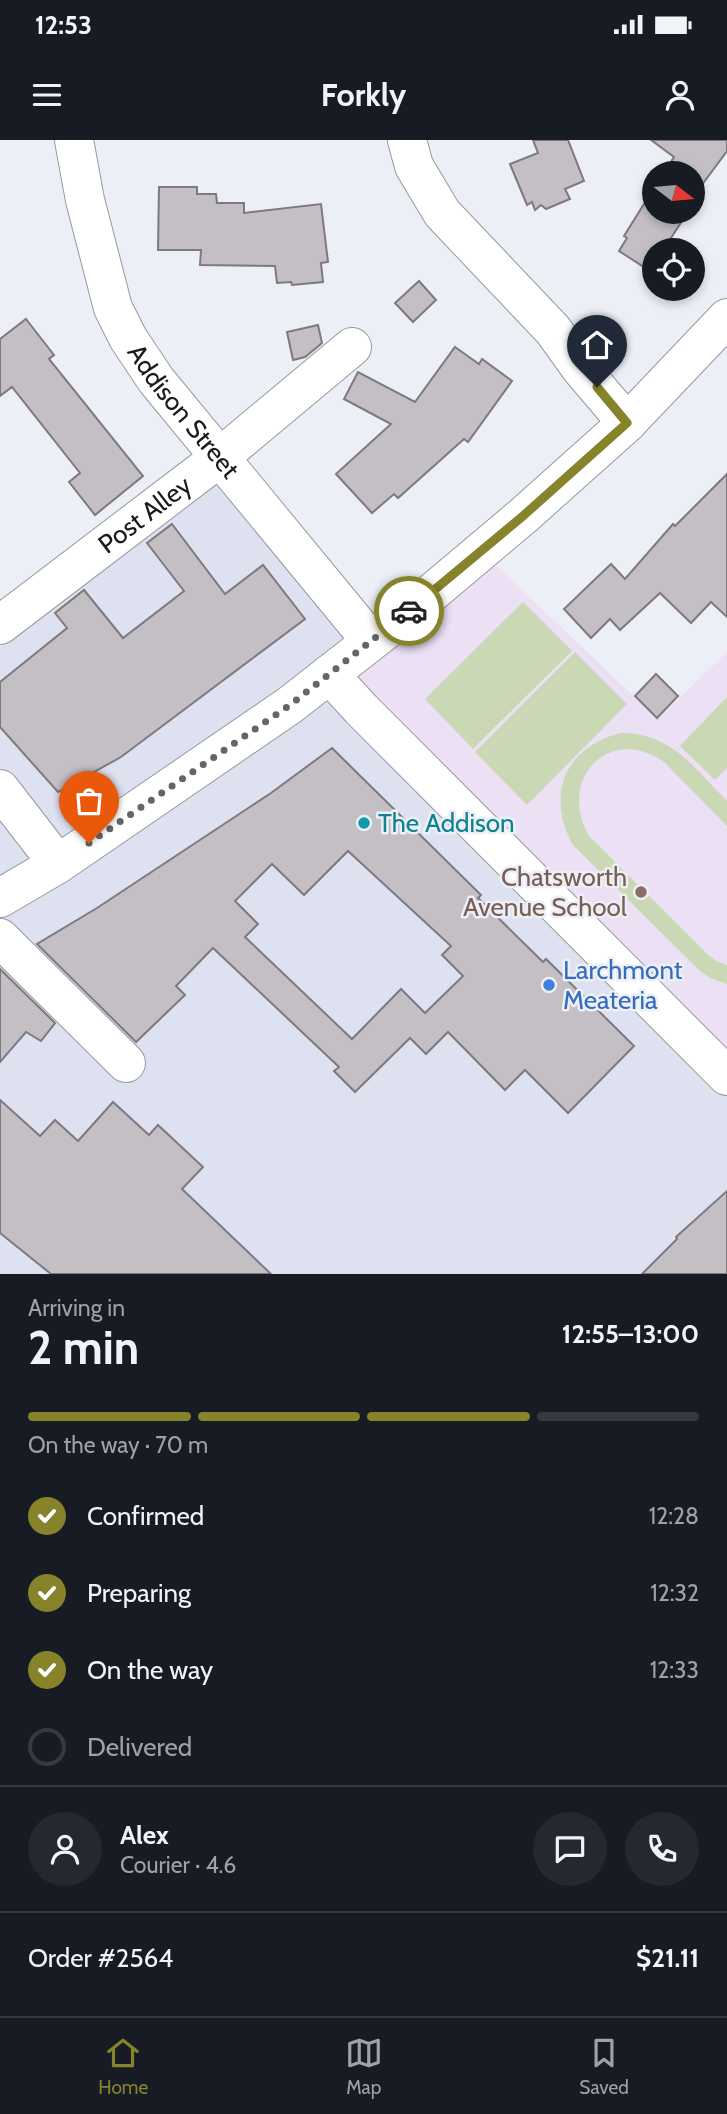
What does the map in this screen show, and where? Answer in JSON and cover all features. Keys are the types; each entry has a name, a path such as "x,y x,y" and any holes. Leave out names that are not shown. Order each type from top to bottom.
{"street":[{"name":"Addison Street","path":"74,140 85,200 113,308 128,338 156,380 371,642"},
{"path":"380,140 411,153 442,213 553,330 581,369 627,423"},
{"path":"0,898 58,864 290,705 371,642 523,516 627,423 727,318"},
{"name":"Post Alley","path":"0,625 219,458 352,347"},
{"path":"329,674 360,709 727,1076"},
{"path":"0,789 58,864"},
{"path":"0,937 126,1063"}],"shaded area":[{"path":"197,454 727,1065 727,1274 0,1274 0,607"},
{"name":"Chatsworth Avenue School","path":"488,558 658,719 727,652 727,1065 341,677"}],"green space":[{"path":"523,602 572,651 473,749 425,699"},
{"path":"575,652 627,704 527,805 475,752"},
{"path":"727,697 727,768 715,780 680,746"},
{"path":"620,733 654,739 668,746 692,765 727,801 727,826 665,763 645,752 626,749 609,753 594,763 584,777 579,794 581,815 589,836 706,953 727,965 727,984 710,978 699,970 573,845 561,808 561,791 565,776 586,750 601,740"}],"building":[{"path":"533,140 568,140 584,181 565,189 570,199 546,209 541,205 535,210 532,202 527,205 510,164 538,153"},
{"path":"651,140 727,140 727,151 705,181 705,161 672,161 674,157"},
{"path":"159,187 197,187 197,194 216,194 217,203 244,203 244,213 321,204 328,262 321,263 323,282 292,285 291,282 277,283 275,266 200,265 201,250 158,250"},
{"path":"642,207 642,224 680,224 671,238 642,238 642,266 619,251 627,238 624,236"},
{"path":"419,281 436,300 413,322 395,303"},
{"path":"26,319 54,355 49,359 143,476 95,515 69,482 80,473 12,387 0,396 0,339"},
{"path":"318,325 322,343 305,357 293,360 287,332"},
{"path":"455,347 479,364 482,359 512,381 468,442 464,439 398,498 394,494 372,513 336,474 391,424 344,399 358,372 415,402"},
{"path":"727,474 727,617 711,602 691,623 660,593 620,630 610,619 591,638 564,609 611,564 625,579 673,524 675,526"},
{"path":"172,524 225,594 263,565 305,619 121,757 58,792 0,727 0,682 67,628 55,613 84,590 123,638 184,591 147,543"},
{"path":"656,674 678,696 657,718 635,696"},
{"path":"332,748 481,895 478,898 543,962 546,959 634,1046 568,1113 525,1070 505,1090 448,1032 426,1054 410,1038 355,1092 334,1071 339,1067 213,948 176,986 185,995 136,1042 37,944 97,908 271,793","holes":["348,851 451,946 442,955 463,976 425,1013 401,989 352,1039 245,937 258,924 235,901 272,864 304,895"]},
{"path":"0,969 55,1023 41,1041 26,1032 0,1062"},
{"path":"0,1100 40,1136 55,1120 78,1141 113,1102 149,1135 158,1125 203,1167 182,1189 271,1274 51,1274 0,1233"},
{"path":"727,1191 727,1274 642,1274 676,1237"}],"way so far":[{"path":"89,843 290,705 409,611"}],"place":[{"name":"The Addison","path":"364,823"},
{"name":"Chatsworth Avenue School","path":"641,892"},
{"name":"Larchmont Meateria","path":"549,985"}],"route":[{"path":"409,611 523,516 627,423 597,387"}]}
